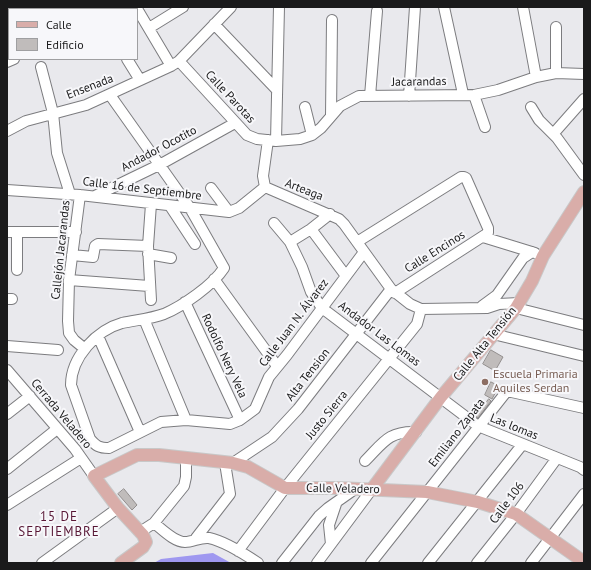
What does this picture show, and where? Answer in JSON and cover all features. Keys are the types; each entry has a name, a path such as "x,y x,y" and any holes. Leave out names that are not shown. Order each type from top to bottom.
{"main road":[{"name":"Calle Alta Tensión","path":"372,489 441,397 517,305 532,281 537,254 584,192"},
{"name":"Calle Veladero","path":"92,473 137,455 160,455 229,463 248,467 284,488 372,489 427,492 478,502 516,514 551,537 583,561"},
{"path":"92,473 118,508 143,537 143,546 121,563"}],"street":[{"path":"149,28 183,7"},
{"path":"175,64 231,7"},
{"path":"272,141 277,90 279,7"},
{"path":"409,96 415,7"},
{"path":"444,7 463,94"},
{"path":"523,7 536,77"},
{"name":"Calle Parotas","path":"138,10 175,64 235,123 248,135 256,139 272,141"},
{"path":"370,96 377,11"},
{"path":"331,116 332,20"},
{"path":"214,24 277,90"},
{"path":"556,27 556,73"},
{"path":"129,60 140,80"},
{"name":"Ensenada","path":"7,131 26,121 86,105 175,64"},
{"name":"Callejón Jacarandas","path":"41,66 53,114 57,153 70,194"},
{"name":"Jacarandas","path":"272,141 300,139 312,135 321,128 340,106 359,96 474,95 498,90 536,77 556,73 584,74"},
{"path":"7,505 79,456 90,439 71,385 71,378 76,364 85,349 98,336 108,329 122,323 164,314 185,302 214,279 224,268 224,265 190,208 161,164 110,95"},
{"path":"474,95 485,127"},
{"path":"554,133 584,99"},
{"path":"305,107 312,135"},
{"path":"531,107 539,120 554,133 584,174"},
{"name":"Andador Ocotito","path":"95,196 161,164 235,123"},
{"name":"Arteaga","path":"272,141 263,176 265,187 276,193 330,214 344,224 393,291 410,304 421,309"},
{"path":"356,242 464,176 488,228 486,235 537,254"},
{"path":"211,188 229,212 239,208 265,187"},
{"name":"Calle 16 de Septiembre","path":"7,190 80,194 151,204 229,212"},
{"name":"Callejón Jacarandas","path":"80,194 69,280 69,333 74,340 85,349"},
{"path":"151,204 148,250 151,300"},
{"path":"170,206 195,244"},
{"path":"290,242 311,230 330,214"},
{"name":"Andador Las Lomas","path":"274,223 290,242 302,267 311,292 322,308 356,335 441,397"},
{"path":"311,230 346,276"},
{"path":"18,270 12,232 76,232"},
{"name":"Calle Encinos","path":"393,291 486,235"},
{"path":"72,255 93,256 95,246 98,244 148,250 170,258"},
{"name":"Calle Juan N. Álvarez","path":"90,439 95,445 101,448 109,448 161,422 186,420 230,424 240,420 255,409 277,366 287,355 364,252"},
{"path":"480,308 497,295 523,258 537,254"},
{"path":"214,279 277,366"},
{"path":"69,280 149,286"},
{"name":"Alta Tension","path":"229,463 272,437 298,409 356,335 393,291"},
{"name":"Rodolfo Nery Vela","path":"185,302 240,420"},
{"path":"421,309 487,308 499,304 517,305 584,325"},
{"name":"Justo Sierra","path":"238,551 284,488 417,324 420,318 421,309"},
{"path":"144,319 186,420"},
{"path":"493,334 584,356"},
{"path":"98,336 140,432"},
{"path":"7,346 58,350"},
{"name":"Cerrada Veladero","path":"7,370 92,473"},
{"name":"Emiliano Zapata","path":"371,563 507,391 584,408"},
{"path":"7,414 30,396"},
{"name":"Las lomas","path":"441,397 478,426 522,445 580,467 584,470"},
{"path":"7,469 57,429"},
{"path":"365,461 391,436 401,432 416,432"},
{"path":"428,563 522,445"},
{"name":"Calle 106","path":"477,563 516,514 557,458"},
{"path":"143,537 184,486 186,477 186,459"},
{"path":"196,538 230,494 229,463"},
{"path":"282,563 319,516 355,489"},
{"path":"317,563 372,489"},
{"path":"531,563 584,494"},
{"path":"331,544 329,525 336,504"},
{"path":"42,563 118,508"},
{"path":"154,523 176,540 185,542 196,538 210,538 238,551 258,563"}],"shaded area":[{"path":"213,553 231,563 154,563 161,559"}],"building":[{"path":"491,350 503,357 495,371 483,364"},
{"path":"491,382 499,386 492,399 485,395"},
{"path":"489,399 491,401 478,418 471,413 475,408 479,411"},
{"path":"124,489 137,505 132,510 118,494"}],"place":[{"name":"Escuela Primaria Aquiles Serdan","path":"485,382"}],"district":[{"name":"15 DE SEPTIEMBRE","path":"59,524"}]}
